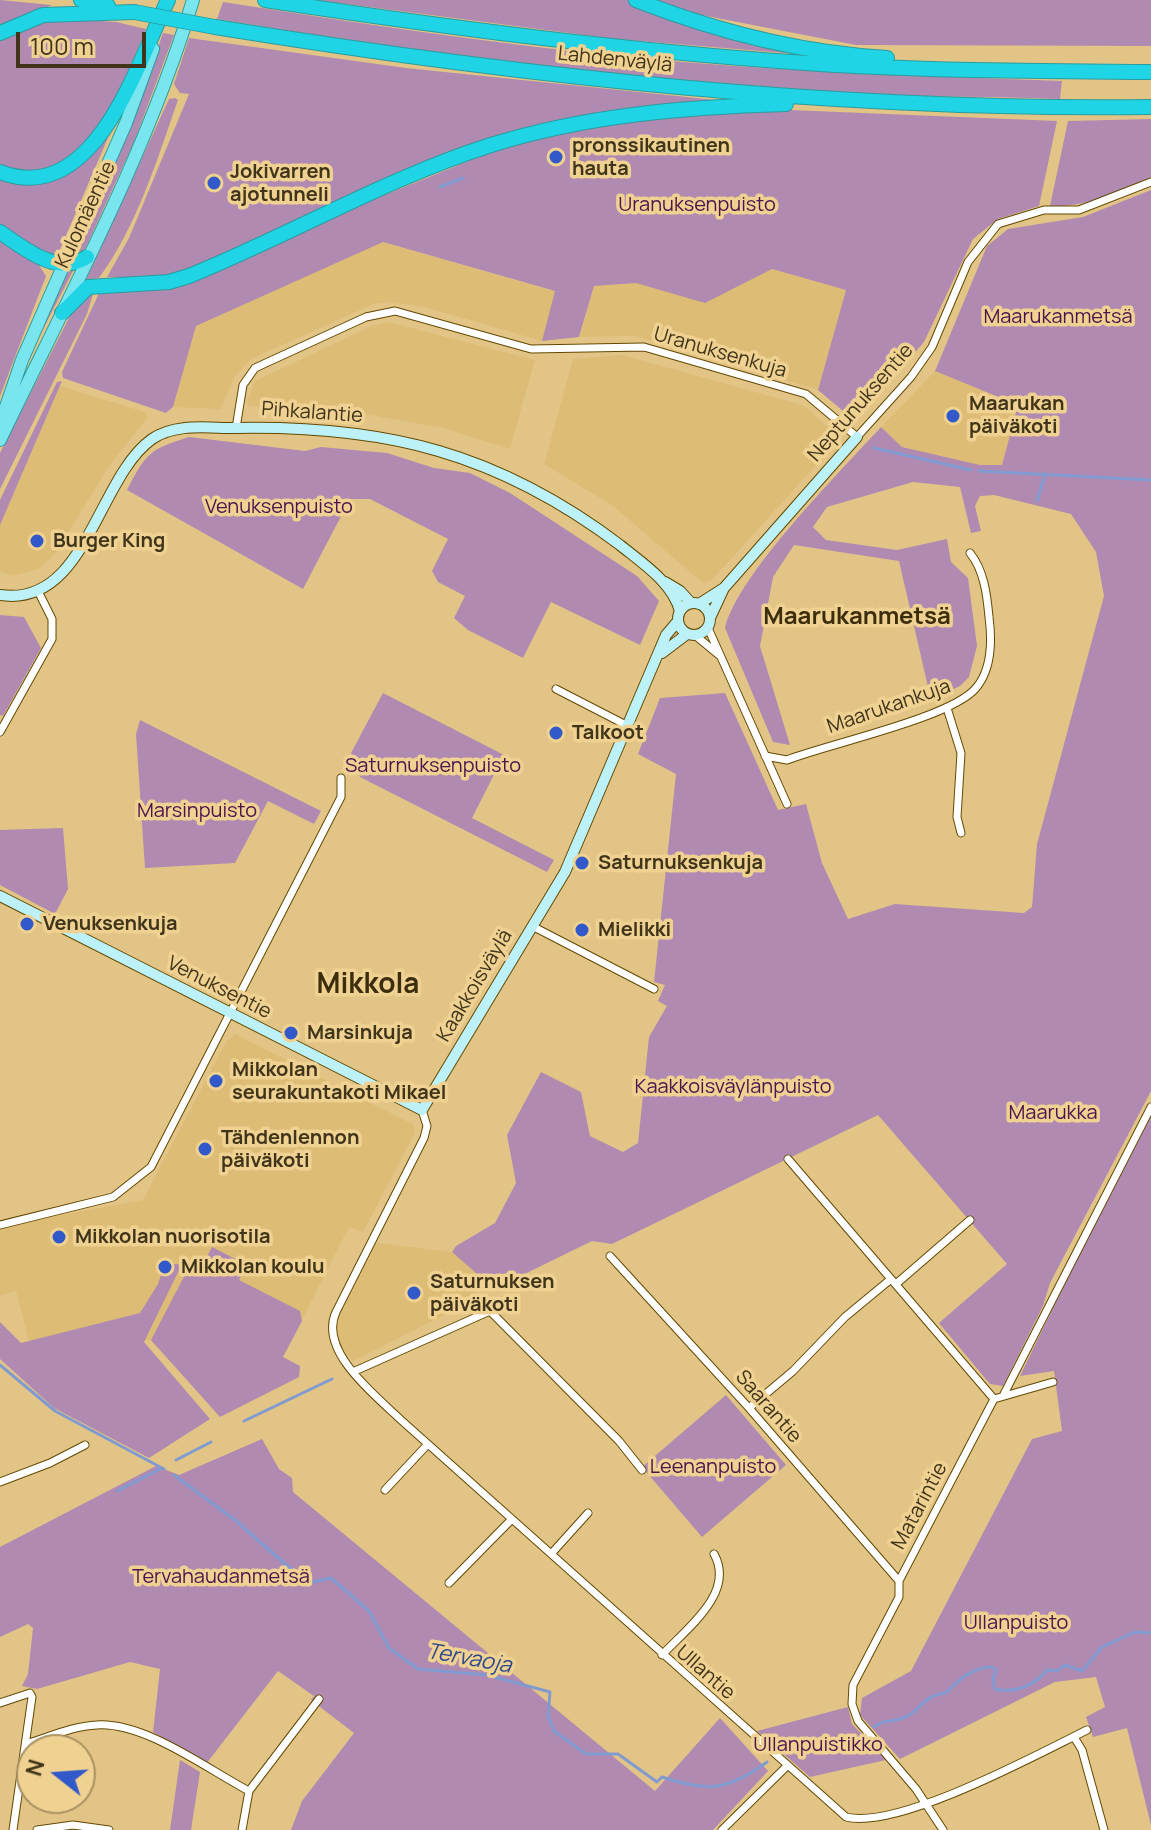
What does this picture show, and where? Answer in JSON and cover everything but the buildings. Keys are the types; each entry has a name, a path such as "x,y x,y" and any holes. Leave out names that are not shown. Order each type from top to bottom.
{"highway":[{"name":"Lahdenväylä","path":"81,0 215,27 376,53 583,78 858,100 1151,107"},
{"path":"0,172 23,178 54,175 88,150 113,115 168,0"},
{"name":"Lahdenväylä","path":"265,0 588,45 808,63 979,71 1151,72"},
{"path":"636,0 697,22 767,39 979,71"},
{"path":"0,33 43,15 134,12"},
{"path":"62,313 88,287 169,282 189,276 423,171 525,135 659,111 858,100"},
{"path":"0,232 61,266 76,264 87,257"}],"main road":[{"name":"Kulomäentie","path":"0,425 61,266 126,123 168,0"},
{"name":"Kulomäentie","path":"0,440 62,313 163,90 193,0"}],"street":[{"name":"Neptunuksentie","path":"709,623 724,588 911,377 932,347 968,262 998,224 1044,210 1079,210 1151,182"},
{"name":"Uranuksenkuja","path":"236,428 239,397 247,377 255,368 366,317 395,311 531,349 644,347 806,394 857,437"},
{"name":"Pihkalantie","path":"38,591 49,585 68,565 132,462 152,440 185,428 331,429 387,437 482,464 527,484 577,514 663,582 680,591 709,623"},
{"name":"Maarukankuja","path":"765,756 787,760 947,708 975,689 986,668 990,646 989,609 979,564 970,553"},
{"name":"Pihkalantie","path":"663,582 692,635"},
{"name":"Neptunuksentie","path":"679,616 724,588"},
{"path":"0,595 38,591 52,619 52,639 0,732"},
{"name":"Kaakkoisväylä","path":"355,1371 333,1344 332,1322 424,1138 427,1126 422,1110 565,872 666,635 679,616"},
{"path":"709,623 720,656 787,804"},
{"name":"Kaakkoisväylä","path":"658,657 674,641 692,635 709,623"},
{"path":"692,635 720,656"},
{"path":"556,689 628,726"},
{"path":"947,708 961,753 957,817 961,833"},
{"path":"0,1225 113,1197 154,1163 341,797 341,778"},
{"name":"Venuksentie","path":"0,896 422,1110"},
{"path":"532,926 654,989"},
{"path":"1004,1394 1151,1107"},
{"path":"788,1159 994,1399 1053,1382"},
{"path":"749,1408 793,1371 845,1317 970,1220"},
{"name":"Saarantie","path":"610,1256 749,1408 899,1581"},
{"path":"355,1371 490,1311 619,1441 642,1470"},
{"name":"Ullantie","path":"355,1371 511,1520 846,1817 859,1821 926,1806 1087,1730"},
{"name":"Matarintie","path":"926,1806 858,1721 852,1704 853,1685 899,1597 899,1581 994,1399"},
{"path":"385,1490 428,1444"},
{"path":"0,1482 50,1463 85,1445"},
{"path":"551,1554 588,1513"},
{"path":"449,1583 511,1520"},
{"path":"662,1655 714,1598 721,1576 714,1554"},
{"path":"0,1703 30,1693 27,1734"},
{"path":"242,1830 249,1791 319,1699"},
{"path":"60,1734 87,1726 119,1726 151,1738 249,1791"},
{"path":"1074,1737 1082,1750 1104,1830"},
{"path":"722,1830 787,1766"},
{"path":"926,1806 940,1826 930,1830"},
{"path":"13,1830 16,1810"},
{"path":"37,1830 73,1825 109,1830"}],"shaded area":[{"path":"382,242 556,292 542,341 424,307 388,302 374,304 251,359 235,376 220,409 173,407 196,326"},
{"path":"772,269 846,290 818,390 635,336 580,337 594,286 636,283 705,302"},
{"path":"389,322 535,360 510,449 443,428 371,415 249,406 247,401 255,381 374,325"},
{"path":"622,355 806,407 837,436 836,443 711,581 703,583 613,506 544,464 573,359"},
{"name":"Maarukan päiväkoti","path":"935,371 1018,405 1002,465 980,465 902,447 881,427"},
{"path":"60,386 145,412 148,417 112,462 54,555 39,569 12,576 0,571 0,525"},
{"name":"Mikkolan koulu","path":"235,1034 414,1125 415,1133 363,1232 349,1227 283,1357 300,1366 299,1377 221,1416 150,1340 120,1344 36,1369 16,1291 0,1295 0,1226 143,1200 226,1042"},
{"name":"Saturnuksen päiväkoti","path":"376,1243 452,1252 486,1282 466,1304 353,1361 336,1343 335,1325"}],"green space":[{"path":"0,0 52,5 0,28"},
{"path":"315,0 628,0 809,55 615,39"},
{"path":"648,0 1151,0 1151,46 856,45 696,14"},
{"path":"223,2 424,32 626,57 898,75 1062,81 1060,99 843,93 662,79 439,53 217,19"},
{"path":"54,18 116,22 146,29 111,107 95,132 76,153 54,167 29,171 0,164 0,39"},
{"path":"163,33 174,35 134,142 86,247 77,258 73,254 136,111"},
{"path":"189,38 406,68 716,100 616,110 555,122 167,279 107,277 129,238 189,94 180,93 174,84"},
{"path":"169,99 178,100 135,215 99,278 86,280"},
{"path":"123,103 58,254 47,254 0,227 0,178 22,184 41,183 58,177 88,153"},
{"name":"Uranuksenpuisto","path":"790,110 1057,121 1039,206 998,219 973,239 924,342 855,421 818,390 846,290 772,269 705,303 636,283 594,286 579,337 542,341 555,291 383,242 196,326 173,407 166,413 63,378 62,372 101,289 155,288 508,145 578,130 648,120"},
{"path":"1151,119 1151,177 1102,198 1050,206 1068,121"},
{"path":"1151,190 1151,1091 1050,1283 1043,1306 1003,1386 990,1384 939,1323 1007,1264 878,1115 612,1244 592,1241 498,1287 487,1279 485,1281 452,1252 456,1246 495,1223 516,1183 507,1135 541,1072 581,1092 590,1136 623,1152 638,1143 649,1037 667,1006 658,1001 665,985 654,982 676,774 638,754 660,698 725,693 778,810 806,804 822,863 848,919 895,904 1024,913 1032,907 1037,844 1104,596 1096,552 1071,514 994,495 980,496 975,506 981,531 971,533 960,487 913,482 827,507 813,527 826,540 897,550 947,539 951,562 968,578 977,646 969,677 960,686 931,700 899,561 794,545 773,577 760,646 790,745 773,742 725,628 749,580 769,553 881,427 902,447 980,465 1002,465 1018,405 935,371 987,246 1008,229 1083,217"},
{"path":"0,238 35,259 46,276 0,396"},
{"path":"73,271 28,358 64,273"},
{"path":"94,291 87,314 0,489 0,453 71,314 80,300"},
{"path":"62,381 0,525 0,500 57,382"},
{"name":"Venuksenpuisto","path":"189,437 305,451 321,447 387,453 434,468 470,473 510,493 637,576 659,601 640,645 551,602 523,658 468,630 454,618 465,596 438,582 432,571 448,539 370,499 350,499 303,589 127,490 150,454"},
{"path":"0,615 24,617 41,648 3,716 0,715"},
{"name":"Saturnuksenpuisto","path":"383,693 504,755 472,818 554,860 547,872 360,777 351,753"},
{"name":"Marsinpuisto","path":"140,720 321,811 314,824 268,801 235,863 145,868 136,734"},
{"path":"63,828 68,889 55,914 0,885 0,830"},
{"name":"Ullanpuisto","path":"1151,1115 1151,1825 1127,1728 1093,1737 1086,1717 1105,1707 1096,1677 1055,1682 900,1759 860,1715 862,1698 911,1671 1032,1439 1062,1431 1054,1371 1020,1376 1121,1168"},
{"path":"212,1247 247,1265 239,1280 300,1311 302,1321 283,1357 300,1366 299,1377 220,1417 151,1340 189,1267 199,1272"},
{"path":"164,1265 181,1266 144,1342 210,1419 149,1458 54,1408 0,1359 0,1322 21,1343 140,1313 158,1284"},
{"name":"Leenanpuisto","path":"726,1395 786,1465 702,1537 642,1467"},
{"name":"Tervahaudanmetsä","path":"262,1439 279,1469 292,1478 293,1492 655,1791 720,1718 768,1771 713,1830 291,1830 302,1801 354,1733 311,1700 314,1696 278,1671 206,1764 153,1732 160,1669 130,1662 37,1689 22,1686 28,1674 33,1628 28,1624 0,1637 0,1547 156,1466 179,1475"},
{"name":"Ullanpuistikko","path":"848,1707 852,1724 886,1760 810,1777 757,1731"},
{"path":"180,1760 200,1772 191,1830 170,1830"}],"waterway":[{"path":"440,187 463,178"},
{"path":"874,448 971,470"},
{"path":"979,471 1151,480"},
{"path":"1037,501 1045,474"},
{"name":"Tervaoja","path":"0,1365 55,1411 164,1469"},
{"path":"244,1421 332,1379"},
{"path":"176,1460 211,1442"},
{"path":"117,1491 160,1469"},
{"name":"Tervaoja","path":"174,1475 235,1520 300,1577 313,1582 331,1578 369,1611 389,1648 418,1669 487,1675 550,1692 548,1716 554,1731 586,1754 618,1754 657,1782 662,1777 705,1786 740,1779 767,1762"},
{"name":"Tervaoja","path":"874,1727 907,1717 925,1701 946,1693 973,1671 993,1667 996,1670 993,1680 995,1689 1017,1689 1031,1684 1047,1670 1057,1671 1065,1665 1082,1671 1102,1647 1135,1632 1151,1633"},
{"name":"Tervaoja","path":"785,1752 834,1745 860,1737"}],"place":[{"name":"pronssikautinen hauta","path":"556,157"},
{"name":"Jokivarren ajotunneli","path":"214,183"},
{"name":"Maarukan päiväkoti","path":"953,416"},
{"name":"Burger King","path":"37,541"},
{"name":"Talkoot","path":"556,733"},
{"name":"Saturnuksenkuja","path":"582,863"},
{"name":"Venuksenkuja","path":"27,924"},
{"name":"Mielikki","path":"582,930"},
{"name":"Marsinkuja","path":"291,1033"},
{"name":"Mikkolan seurakuntakoti Mikael","path":"216,1081"},
{"name":"Tähdenlennon päiväkoti","path":"205,1149"},
{"name":"Mikkolan nuorisotila","path":"59,1237"},
{"name":"Mikkolan koulu","path":"165,1267"},
{"name":"Saturnuksen päiväkoti","path":"414,1293"}],"district":[{"name":"Maarukanmetsä","path":"857,617"},
{"name":"Mikkola","path":"368,985"}],"park label":[{"name":"Kaakkoisväylänpuisto","path":"733,1087"},
{"name":"Maarukka","path":"1053,1113"}]}
